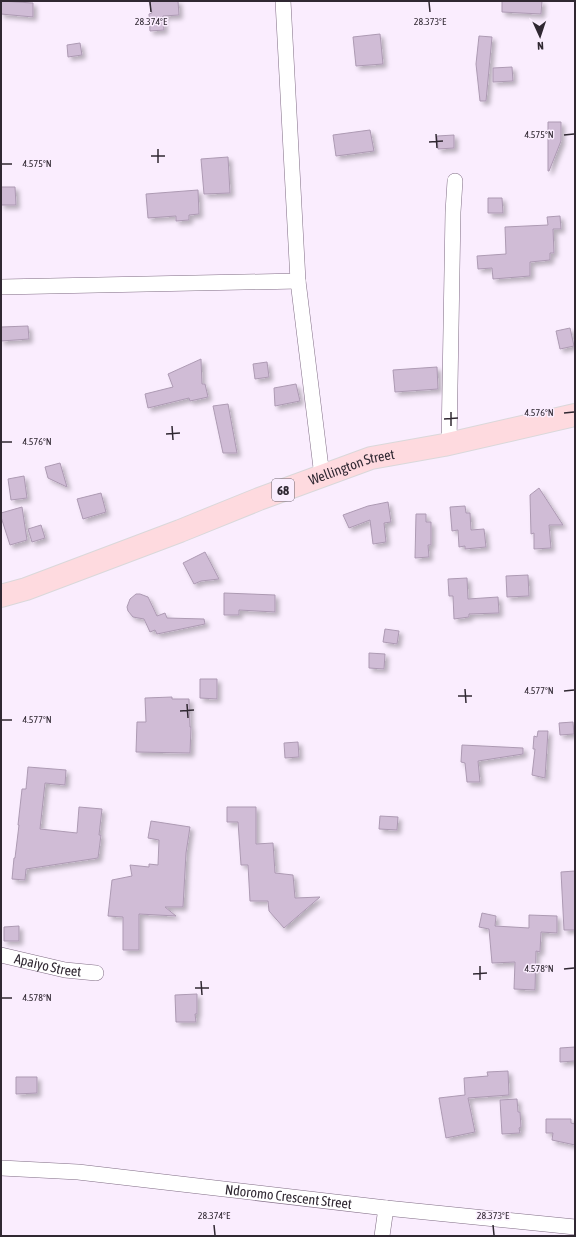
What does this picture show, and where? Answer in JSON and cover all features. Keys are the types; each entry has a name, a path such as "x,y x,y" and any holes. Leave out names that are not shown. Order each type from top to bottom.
{"main road":[{"name":"Wellington Street","path":"1,596 26,589 180,531 259,499 372,458 449,444 575,415"}],"street":[{"path":"283,1 298,281 322,476"},
{"path":"449,444 453,212 455,181"},
{"path":"1,287 298,281"},
{"name":"Apaiyo Street","path":"1,955 65,970 96,973"},
{"name":"Ndoromo Crescent Street","path":"1,1168 78,1172 386,1208 575,1227"},
{"path":"382,1236 386,1208"}],"building":[{"path":"1,1 33,3 33,17 1,14"},
{"path":"149,1 178,1 179,15 163,16 164,30 150,31 149,14 152,13"},
{"path":"502,1 542,1 541,14 502,12"},
{"path":"380,34 383,64 356,66 353,37"},
{"path":"479,36 492,37 486,101 480,101 476,64"},
{"path":"80,43 82,55 68,57 67,45"},
{"path":"512,67 513,81 493,82 493,68"},
{"path":"548,122 561,122 561,141 549,171 548,171"},
{"path":"370,130 374,151 336,156 333,135"},
{"path":"454,135 454,148 438,149 437,136"},
{"path":"228,157 230,193 204,194 201,159"},
{"path":"1,187 15,187 16,205 1,205"},
{"path":"198,190 199,214 189,215 189,220 176,221 176,216 148,218 146,194"},
{"path":"488,198 502,198 503,213 488,213"},
{"path":"560,216 561,229 553,229 554,253 550,253 550,260 530,262 530,276 493,279 492,268 478,269 477,256 506,254 505,227 548,225 547,217"},
{"path":"28,326 29,339 1,341 1,327"},
{"path":"570,328 574,346 560,349 556,331"},
{"path":"201,359 202,384 205,384 208,397 190,401 189,398 148,408 145,394 173,387 168,374"},
{"path":"267,362 269,377 255,379 253,364"},
{"path":"437,367 438,389 395,392 393,370"},
{"path":"296,384 300,401 275,406 274,388"},
{"path":"228,404 237,453 223,453 213,406"},
{"path":"60,463 67,487 48,478 45,467"},
{"path":"24,476 27,498 11,500 8,479"},
{"path":"539,488 563,525 549,525 551,548 534,549 534,533 531,534 530,495"},
{"path":"101,493 106,512 83,519 77,499"},
{"path":"388,502 391,522 384,523 386,542 373,544 370,520 349,528 343,515 368,506"},
{"path":"465,506 466,513 470,513 471,530 484,529 486,547 465,549 465,546 459,547 458,530 452,531 450,507"},
{"path":"22,507 27,540 10,545 1,513"},
{"path":"416,514 426,514 426,522 431,522 431,545 428,545 429,557 415,558"},
{"path":"41,525 45,538 32,542 28,529"},
{"path":"205,552 219,579 201,581 194,584 183,563"},
{"path":"528,575 529,596 507,597 506,576"},
{"path":"467,578 468,599 498,597 499,613 469,614 469,617 454,619 453,596 449,596 448,579"},
{"path":"224,593 275,595 275,612 239,610 239,615 224,615"},
{"path":"136,594 148,597 157,616 165,613 167,618 204,619 205,624 157,634 155,630 150,632 144,619 133,617 128,611 127,607 130,599"},
{"path":"385,629 399,631 397,644 383,642"},
{"path":"369,653 385,654 384,669 369,668"},
{"path":"200,679 217,679 217,699 200,698"},
{"path":"172,697 172,699 189,699 191,727 190,753 136,752 137,722 146,722 145,698"},
{"path":"573,722 574,734 560,735 559,723"},
{"path":"538,731 548,731 545,778 532,775 535,749 533,749 534,736 537,737"},
{"path":"298,742 299,757 285,758 284,743"},
{"path":"462,745 523,748 523,754 478,761 480,782 467,782 465,763 461,762"},
{"path":"28,767 66,770 65,785 45,783 40,829 77,833 79,807 102,809 98,858 26,869 25,880 12,879 22,789 26,789"},
{"path":"227,807 256,807 256,844 273,843 275,873 293,875 295,898 320,897 284,928 269,911 268,901 250,901 248,865 241,865 238,822 227,822"},
{"path":"380,816 398,817 397,830 379,829"},
{"path":"151,821 190,827 186,853 183,907 165,907 176,916 139,914 139,950 123,950 123,917 108,916 112,880 132,876 130,865 149,867 149,864 158,865 159,840 148,838"},
{"path":"575,871 575,930 564,930 561,872"},
{"path":"482,913 496,916 495,926 529,928 529,915 557,916 557,933 541,932 540,952 536,951 535,990 514,989 515,962 492,963 489,929 479,927"},
{"path":"19,926 19,941 4,941 4,927"},
{"path":"197,994 197,1014 195,1014 196,1022 176,1022 175,995"},
{"path":"575,1047 575,1061 560,1062 560,1048"},
{"path":"508,1071 509,1095 468,1098 475,1132 446,1138 439,1098 465,1095 464,1078 488,1076 487,1072"},
{"path":"16,1077 37,1077 37,1093 16,1094"},
{"path":"517,1099 518,1112 520,1112 520,1133 502,1134 500,1100"},
{"path":"546,1119 571,1119 571,1123 575,1124 575,1145 552,1140 553,1133 546,1133"}]}
